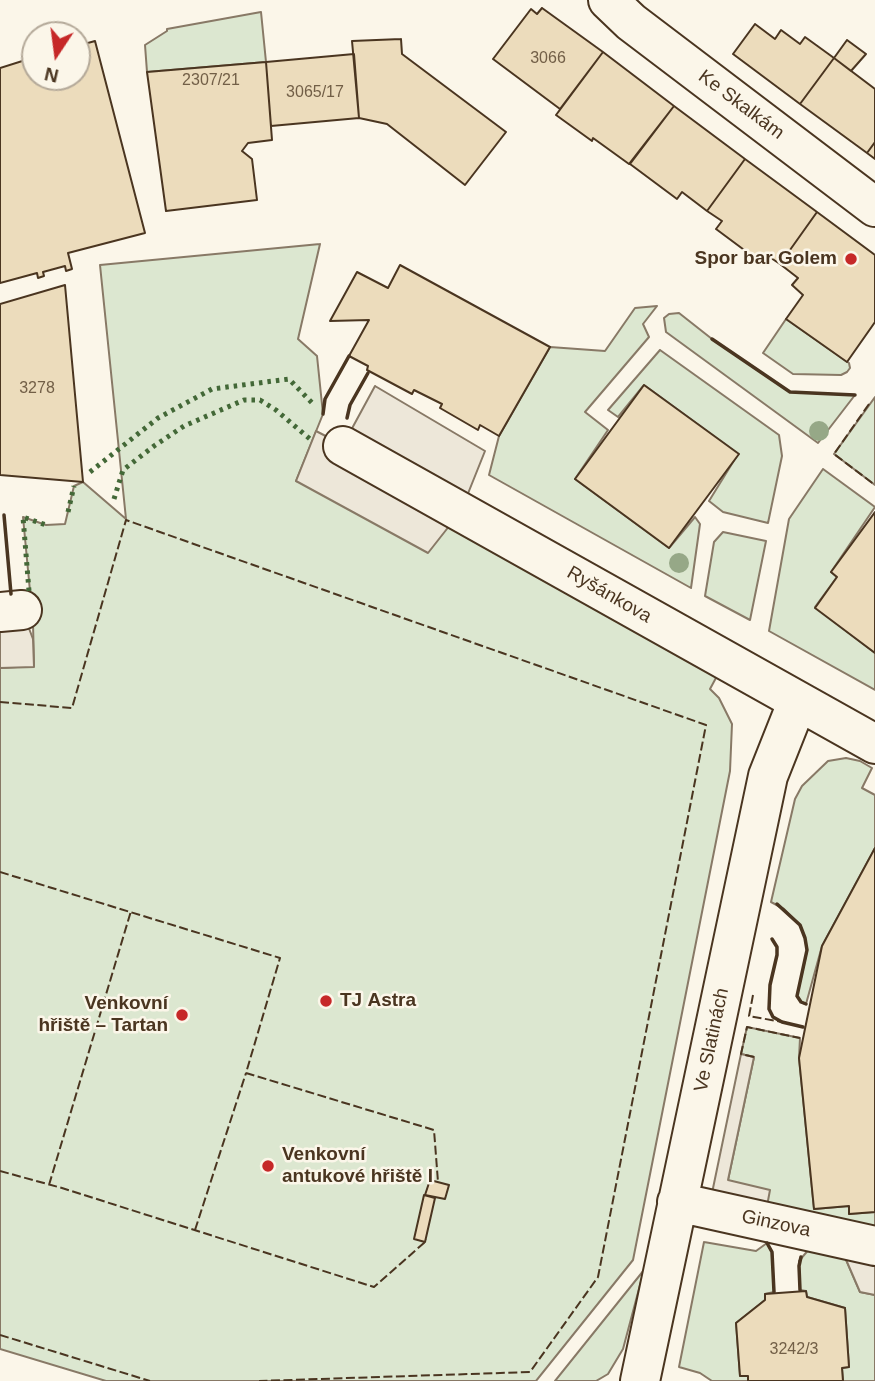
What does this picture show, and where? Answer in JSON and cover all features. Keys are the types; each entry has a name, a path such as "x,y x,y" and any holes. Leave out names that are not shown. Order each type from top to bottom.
{"street":[{"name":"Ke Skalkám","path":"608,0 631,22 875,206"},
{"name":"Ryšánkova","path":"343,446 875,744"},
{"name":"Ve Slatinách","path":"640,1381 768,776 797,702"},
{"name":"Ginzova","path":"677,1202 875,1246"}],"green space":[{"path":"261,12 266,62 147,72 145,45 167,29"},
{"name":"TJ Astra","path":"320,244 298,339 317,356 323,414 296,481 451,525 717,676 710,689 719,698 732,724 730,771 633,1260 536,1381 106,1381 0,1349 0,668 34,666 33,623 23,517 46,525 65,524 74,486 83,482 126,519 100,265"},
{"path":"657,306 643,324 649,337 585,412 608,430 575,479 669,548 695,517 700,524 691,588 489,475 499,436 550,347 605,351 635,308"},
{"path":"679,313 790,392 855,395 818,443 666,332 664,318 669,314"},
{"path":"786,319 849,363 847,372 841,375 793,374 763,353"},
{"path":"660,350 779,435 782,456 768,523 723,512 709,501 738,454 644,385 618,417 608,410"},
{"path":"875,397 875,485 834,454"},
{"path":"823,469 875,507 831,572 837,577 815,607 875,653 875,690 769,631 789,519"},
{"path":"723,532 766,541 750,620 705,596 714,542"},
{"path":"846,758 860,761 872,768 862,788 875,795 875,848 822,946 806,1004 797,996 807,951 805,938 800,925 784,909 771,902 795,799 802,786 828,761"},
{"path":"747,1027 800,1038 799,1058 814,1209 849,1206 849,1214 875,1212 875,1231 767,1206 728,1180 754,1057 741,1054"},
{"path":"704,1242 756,1251 767,1243 772,1252 774,1292 765,1294 765,1300 736,1323 740,1376 748,1376 748,1381 712,1381 700,1373 679,1367"},
{"path":"810,1248 844,1255 860,1292 875,1295 875,1381 843,1381 842,1368 849,1367 845,1308 807,1297 806,1291 800,1290 799,1261"},
{"path":"644,1270 623,1349 608,1374 596,1381 555,1381"}],"shaded area":[{"path":"375,386 485,451 461,511 428,553 296,481 316,431 343,445"},
{"path":"22,610 33,639 34,667 0,668 0,612"},
{"path":"741,1054 754,1057 728,1180 770,1190 767,1206 712,1193"},
{"path":"844,1255 875,1262 875,1295 860,1292"}],"building":[{"path":"542,8 603,52 560,109 493,59 531,9 537,14"},
{"path":"755,24 775,39 781,30 800,44 805,37 834,58 800,104 733,54"},
{"path":"401,39 402,54 506,132 465,185 387,124 359,118 352,41"},
{"path":"847,40 866,54 851,71 834,58"},
{"path":"95,41 145,233 68,253 72,269 66,271 65,266 43,272 44,276 38,278 37,273 0,283 0,68 21,61 21,91 91,91 91,42"},
{"path":"603,52 674,106 629,164 556,115"},
{"path":"354,54 359,118 271,126 266,62"},
{"path":"834,58 875,89 875,142 867,153 800,104"},
{"path":"266,62 272,140 248,143 242,151 252,159 257,200 166,211 147,72"},
{"path":"674,106 745,159 707,211 682,192 677,199 630,164"},
{"path":"875,142 875,159 867,153"},
{"path":"745,159 817,212 780,264 765,254 759,261 716,229 722,221 707,211"},
{"path":"817,212 875,255 875,322 847,362 786,319 803,295 792,285 798,278 780,264"},
{"path":"400,265 550,347 499,436 480,425 478,430 440,408 442,404 414,390 412,394 367,370 368,366 349,356 369,320 330,321 357,272 388,288"},
{"path":"65,285 83,482 0,475 0,304"},
{"path":"644,385 739,454 669,548 575,479"},
{"path":"875,512 875,653 815,608 837,577 831,572"},
{"path":"875,848 875,1212 849,1214 849,1206 814,1209 799,1058 822,946"},
{"path":"430,1180 449,1185 445,1199 425,1195"},
{"path":"424,1195 435,1198 425,1242 414,1239"},
{"path":"806,1291 807,1297 845,1308 849,1367 842,1368 843,1381 748,1381 748,1376 740,1376 736,1323 765,1300 765,1294"}],"hedge":[{"path":"90,472 158,418 212,389 289,379 314,405"},
{"path":"114,499 123,470 154,446 184,426 244,400 260,400 310,439"},
{"path":"68,512 74,486"},
{"path":"29,591 23,517 46,525"}],"fence":[{"path":"869,404 834,454 875,485"},
{"path":"0,702 72,708 126,520 706,725 598,1277 530,1372 259,1381"},
{"path":"0,872 280,958 246,1073 434,1130 438,1182"},
{"path":"49,1185 131,911"},
{"path":"753,995 749,1016 782,1022"},
{"path":"754,1057 741,1054 747,1027 800,1038"},
{"path":"195,1230 246,1073"},
{"path":"0,1171 62,1188 374,1287 426,1239"},
{"path":"0,1335 150,1381"}],"wall":[{"path":"712,339 790,392 855,395"},
{"path":"323,414 325,399 349,356"},
{"path":"347,418 350,405 368,373"},
{"path":"4,515 11,594"},
{"path":"777,904 800,925 805,938 807,950 797,996 806,1004"},
{"path":"772,939 777,947 777,955 770,985 769,1009 773,1017 782,1022 803,1027"},
{"path":"767,1243 772,1252 774,1292"},
{"path":"800,1290 801,1257"}],"place":[{"name":"Spor bar Golem","path":"851,259"},
{"name":"TJ Astra","path":"326,1001"},
{"name":"Venkovní hřiště – Tartan","path":"182,1015"},
{"name":"Venkovní antukové hřiště I","path":"268,1166"}]}
